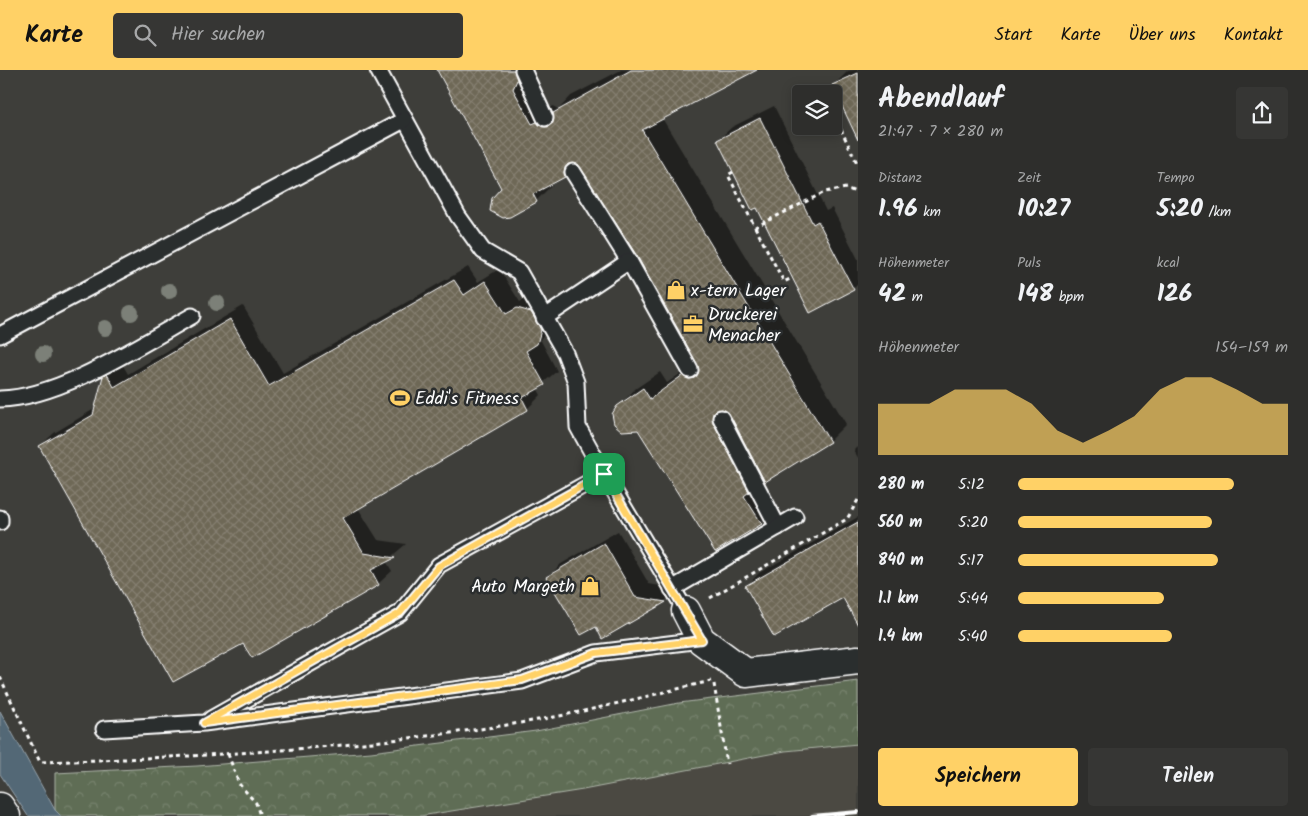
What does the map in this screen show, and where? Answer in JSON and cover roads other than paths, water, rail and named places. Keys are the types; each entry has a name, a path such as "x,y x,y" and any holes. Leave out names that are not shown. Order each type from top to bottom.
{"street":[{"path":"679,600 702,640 746,673 858,660"},
{"path":"0,807 6,816"}],"lane":[{"path":"378,70 458,216 483,251 519,272 565,353 576,382 578,427 679,600 778,527 795,517"},
{"path":"523,70 545,118"},
{"path":"0,335 404,120"},
{"path":"573,172 629,261 690,370"},
{"path":"544,318 629,261"},
{"path":"0,399 21,398 91,372 192,316"},
{"path":"721,418 778,527"},
{"path":"204,723 400,613 439,566 604,474"},
{"path":"104,729 204,723 522,680 596,653 702,640"}],"water":[{"path":"0,711 55,810 61,816 28,816 0,774"}],"railway":[{"path":"812,816 858,812"}],"place":[{"name":"x-tern Lager","path":"676,290"},
{"name":"Druckerei Menacher","path":"693,324"},
{"name":"Eddi's Fitness","path":"400,398"},
{"name":"Auto Margeth","path":"590,586"}]}
